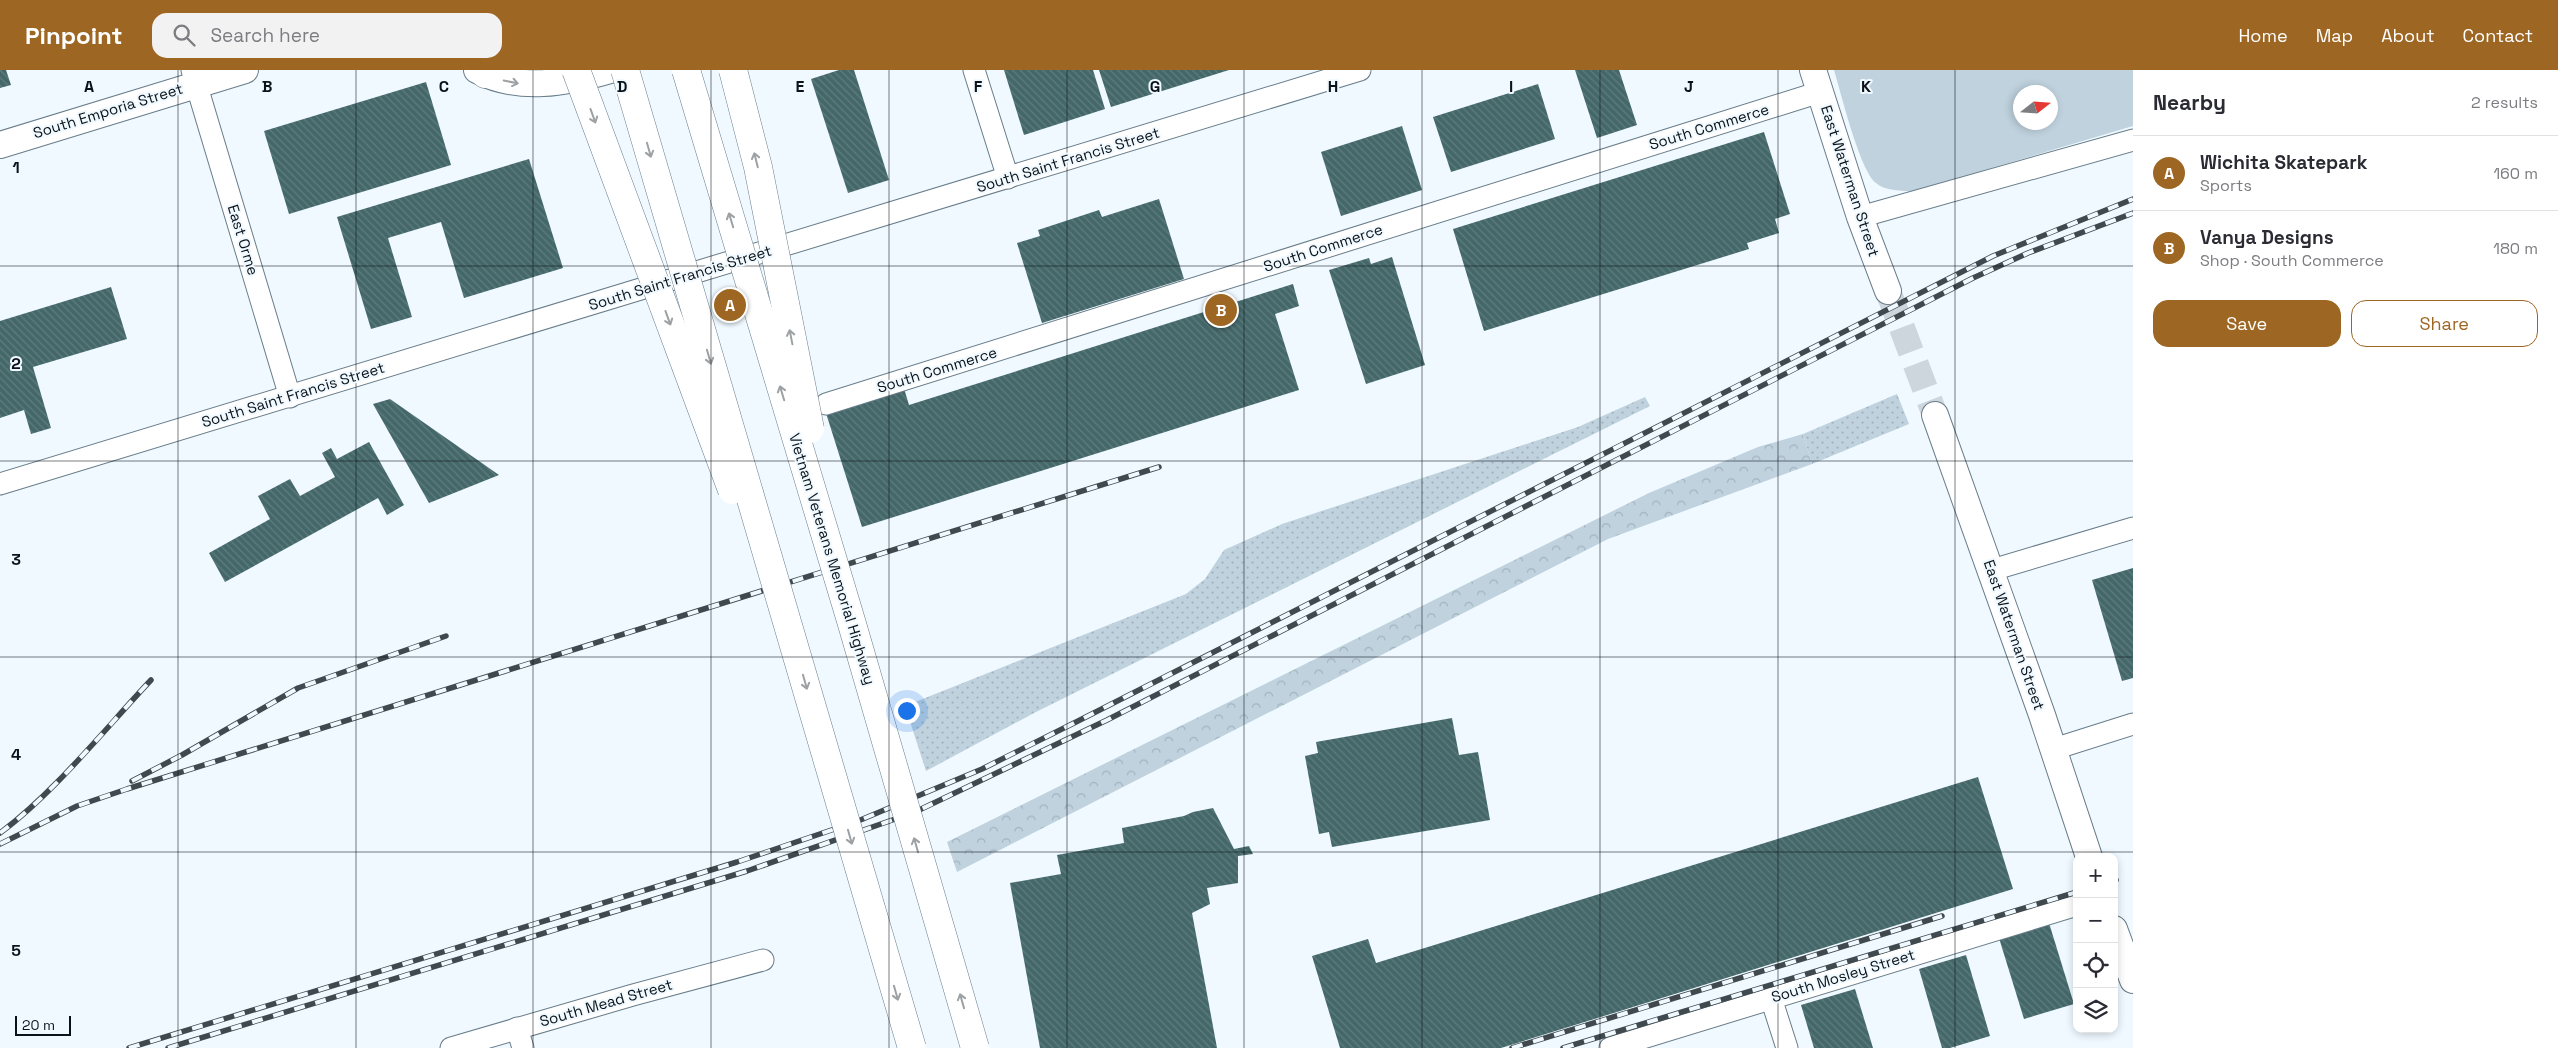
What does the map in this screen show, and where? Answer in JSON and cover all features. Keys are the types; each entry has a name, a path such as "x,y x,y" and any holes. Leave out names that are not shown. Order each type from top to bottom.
{"highway":[{"path":"576,70 720,460 791,635"},
{"path":"625,70 912,1048"},
{"name":"Vietnam Veterans Memorial Highway","path":"686,70 852,624 975,1048"},
{"path":"733,70 758,167 794,352 852,624"}],"street":[{"name":"South Emporia Street","path":"0,145 195,77 245,70"},
{"path":"483,71 513,83 544,85 610,70"},
{"path":"974,70 1008,178"},
{"name":"South Saint Francis Street","path":"0,484 1360,70"},
{"name":"East Orme","path":"195,77 290,396"},
{"name":"East Waterman Street","path":"1816,81 1860,217 1888,291"},
{"name":"South Commerce","path":"826,404 1816,81"},
{"path":"1860,217 2133,140"},
{"name":"East Waterman Street","path":"1935,415 1992,570 2088,853"},
{"path":"1992,570 2133,528"},
{"path":"2054,750 2133,724"},
{"name":"South Mosley Street","path":"1610,1048 2073,906"},
{"path":"2118,940 2133,980"},
{"name":"South Mead Street","path":"451,1048 520,1038 763,960"},
{"path":"1771,998 1787,1048"}],"green space":[{"path":"1834,70 2133,70 2133,126 1914,191 1884,188 1876,183 1864,164 1846,113"},
{"path":"1897,394 1909,424 1812,464 1803,434"},
{"path":"1645,397 1650,406 1034,713 926,771 905,706 1186,594 1205,579 1224,550 1282,524 1578,427"},
{"path":"1803,434 1812,464 1608,539 957,872 947,842 1649,493 1758,447"}],"building":[{"path":"0,70 6,70 11,85 0,88"},
{"path":"839,70 854,70 889,180 848,193 811,79"},
{"path":"1004,70 1093,70 1105,109 1024,135"},
{"path":"1099,70 1229,70 1111,107"},
{"path":"1575,70 1619,70 1637,125 1597,138"},
{"path":"426,82 451,165 289,214 264,131"},
{"path":"1538,84 1555,139 1451,172 1433,117"},
{"path":"1402,126 1422,190 1341,216 1321,152"},
{"path":"1764,132 1790,214 1775,219 1779,233 1747,243 1749,249 1484,331 1453,229"},
{"path":"529,159 563,268 464,298 441,222 388,238 412,317 371,329 337,217"},
{"path":"1159,199 1184,279 1042,323 1017,243 1040,236 1038,230 1099,210 1102,217"},
{"path":"1392,257 1425,365 1366,384 1329,270 1369,258 1371,264"},
{"path":"1293,284 1299,306 1275,314 1299,390 862,527 825,410 903,385 909,405"},
{"path":"111,287 127,339 33,367 51,428 31,434 24,410 0,418 0,321"},
{"path":"390,399 499,475 429,503 373,404"},
{"path":"369,442 404,505 387,515 378,498 225,582 209,553 270,519 258,496 290,479 300,496 335,477 322,453 331,448 337,459"},
{"path":"2133,568 2133,678 2122,681 2092,580"},
{"path":"1452,718 1459,755 1478,752 1490,820 1332,847 1329,832 1319,834 1305,756 1318,753 1316,742"},
{"path":"1978,777 2013,889 1501,1048 1340,1048 1312,956 1368,939 1376,963"},
{"path":"1213,808 1234,849 1249,846 1253,854 1238,856 1238,883 1207,888 1210,904 1192,913 1217,1048 1040,1048 1010,883 1061,874 1057,855 1124,843 1122,828 1184,816"},
{"path":"2049,923 2073,1004 2024,1019 1999,938"},
{"path":"1966,955 1990,1036 1950,1048 1942,1048 1919,969"},
{"path":"1855,989 1873,1048 1814,1048 1801,1005"}],"tunnel":[{"path":"1888,291 1935,415"}],"railway":[{"path":"129,1048 737,862 858,821 982,769 1993,256 2133,199"},
{"path":"168,1048 747,871 915,812 1107,720 1973,278 2028,253 2133,213"},
{"path":"0,844 77,806 127,789 1159,467"},
{"path":"132,781 182,755 298,688 446,636"},
{"path":"0,833 39,800 59,780 151,680"},
{"path":"1563,1048 2073,893"},
{"path":"1512,1048 1942,916"}],"place":[{"name":"Wichita Skatepark","path":"730,305"},
{"name":"Vanya Designs","path":"1221,310"}]}
